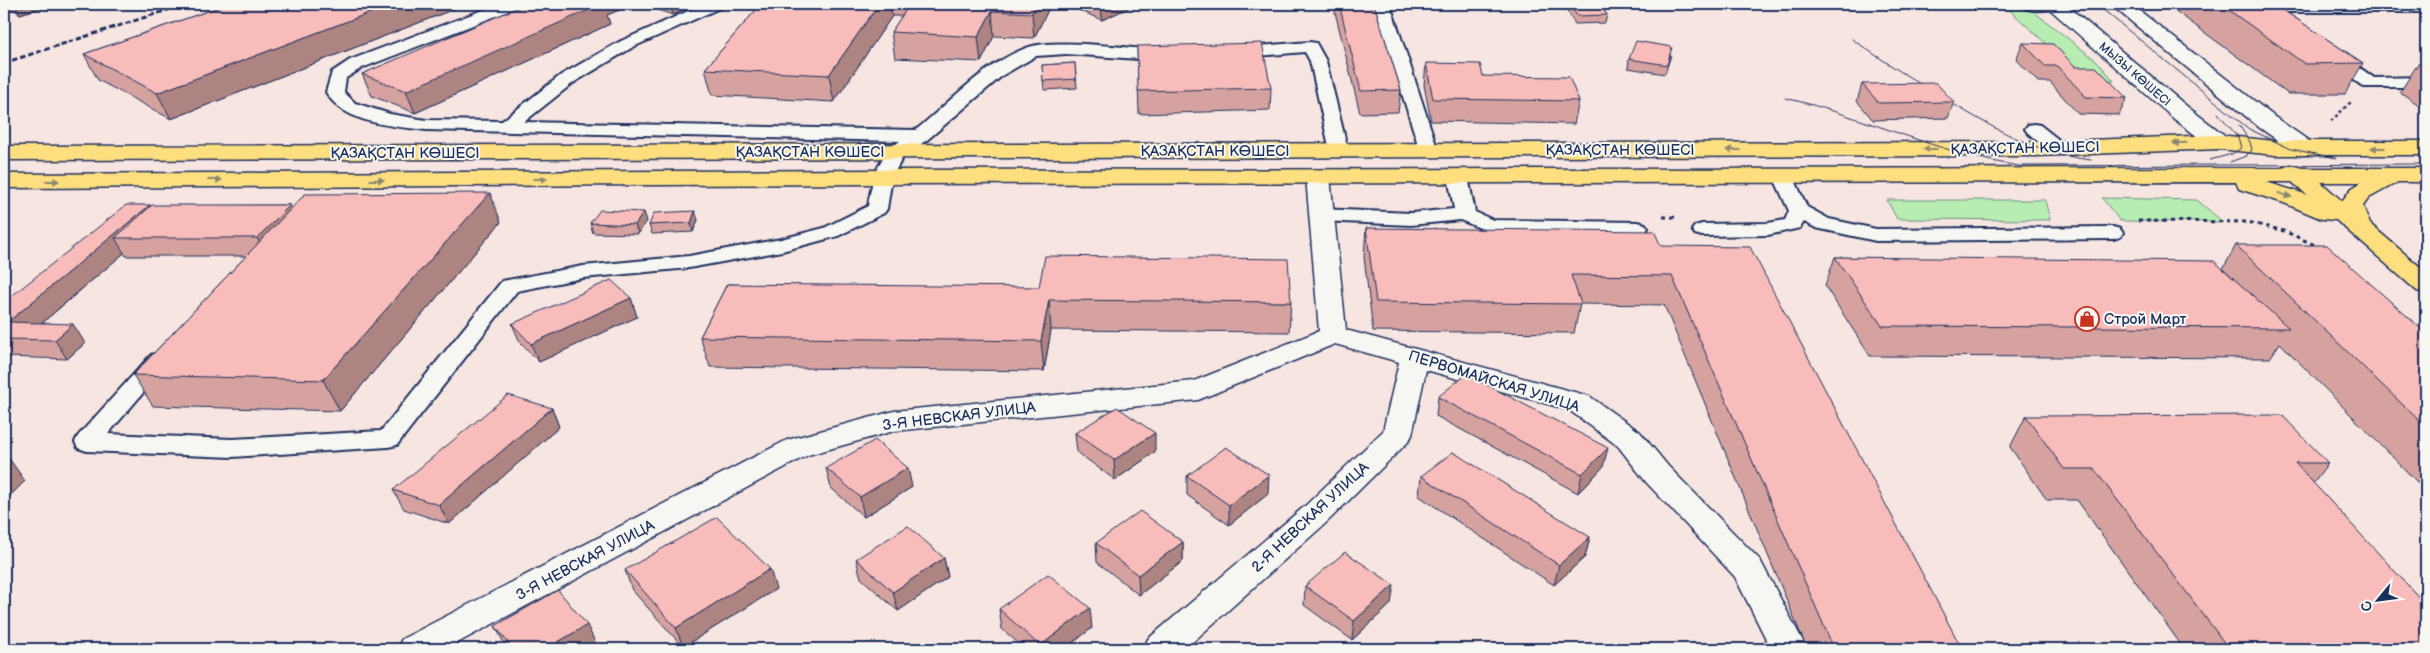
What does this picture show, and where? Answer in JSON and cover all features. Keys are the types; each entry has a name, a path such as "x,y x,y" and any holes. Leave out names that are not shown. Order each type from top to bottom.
{"main road":[{"name":"ҚАЗАҚСТАН КӨШЕСІ","path":"4,153 1767,150 2057,148 2219,142 2275,148 2426,148"},
{"path":"2219,142 2298,175 2426,284"},
{"path":"1767,150 1783,176"},
{"path":"1318,177 1339,151"},
{"path":"2204,175 2251,185 2293,198 2358,226"},
{"path":"2358,226 2352,206 2360,193 2394,175"},
{"name":"ҚАЗАҚСТАН КӨШЕСІ","path":"4,182 882,177 2426,175"}],"street":[{"name":"МЫЗЫ КӨШЕСІ","path":"2054,4 2181,113 2219,142"},
{"path":"2120,4 2268,123 2304,148"},
{"path":"1318,177 1320,215 1333,335"},
{"name":"ПЕРВОМАЙСКАЯ УЛИЦА","path":"1333,335 1579,403 1629,439 1658,474 1748,569 1789,649"},
{"name":"3-Я НЕВСКАЯ УЛИЦА","path":"415,649 798,447 894,421 1198,390 1333,335"},
{"name":"2-Я НЕВСКАЯ УЛИЦА","path":"1161,649 1316,514 1397,435 1414,357"}],"lane":[{"path":"513,4 356,64 338,76 335,92 342,103 369,115 426,125 920,136"},
{"path":"507,126 567,79 618,49 716,4"},
{"path":"1382,4 1429,151"},
{"path":"2030,5 2054,4"},
{"path":"2284,23 2261,7 2426,7"},
{"path":"1220,55 1310,47 1318,61 1339,151"},
{"path":"176,342 87,442 232,448 388,439 510,286 583,272 689,262 782,245 831,232 877,209 882,177 896,152 920,136 998,71 1032,51 1066,49 1181,56"},
{"path":"2323,50 2370,83 2426,82"},
{"path":"2034,129 2057,148"},
{"path":"1783,176 1799,211 1823,224 1876,235 2113,233"},
{"path":"1458,177 1465,213 1469,218 1490,226 1638,228"},
{"path":"1702,230 1768,229 1793,224 1799,211"},
{"path":"1320,215 1444,219 1465,213"}],"path":[{"path":"2304,148 2370,83"}],"green space":[{"path":"2025,5 2097,61 2114,81 2089,83 2005,6"},
{"path":"2102,198 2197,200 2223,222 2120,221"},
{"path":"1887,200 2045,200 2050,220 1897,219"}],"building":[{"path":"228,4 393,4 157,93 84,54"},
{"path":"526,4 602,4 406,91 362,74"},
{"path":"761,4 879,4 829,75 705,69"},
{"path":"910,4 1037,4 1032,13 992,11 978,37 891,32"},
{"path":"1339,4 1374,4 1401,90 1361,91"},
{"path":"1570,4 1600,4 1607,15 1577,16"},
{"path":"2220,4 2274,4 2363,63 2305,64"},
{"path":"1636,41 1672,47 1667,65 1629,59"},
{"path":"1262,43 1271,88 1138,91 1137,46"},
{"path":"2023,43 2053,44 2076,67 2096,67 2127,98 2086,97 2057,66 2045,66"},
{"path":"1075,63 1076,79 1043,81 1042,65"},
{"path":"1426,63 1480,64 1483,76 1569,77 1579,101 1433,99"},
{"path":"1936,83 1954,102 1879,103 1862,84"},
{"path":"490,193 323,380 133,375 305,194"},
{"path":"126,205 150,205 8,322 73,324 55,340 4,339 4,302"},
{"path":"152,205 290,205 257,238 115,238"},
{"path":"600,210 644,212 635,225 590,223"},
{"path":"695,211 691,223 649,225 654,213"},
{"path":"1366,228 1654,231 1661,246 1750,247 1962,649 1834,649 1672,276 1571,275 1581,304 1376,302"},
{"path":"2236,245 2327,245 2426,333 2426,427"},
{"path":"1045,256 1288,259 1291,302 1049,300 1041,341 700,337 727,284 1039,287"},
{"path":"1835,257 2214,261 2289,328 1882,326"},
{"path":"611,280 631,298 531,344 512,324"},
{"path":"1466,374 1608,448 1582,474 1438,397"},
{"path":"508,395 552,408 439,505 393,490"},
{"path":"1117,407 1155,433 1114,460 1075,433"},
{"path":"2282,415 2328,463 2295,463 2426,605 2426,649 2229,649 2094,469 2064,469 2026,416"},
{"path":"875,440 908,468 860,497 826,468"},
{"path":"1226,447 1269,475 1229,505 1187,476"},
{"path":"1453,452 1590,537 1559,565 1421,476"},
{"path":"1140,511 1183,542 1138,575 1096,543"},
{"path":"717,517 770,569 676,628 625,570"},
{"path":"908,526 944,558 893,592 856,559"},
{"path":"1345,552 1394,585 1354,621 1305,586"},
{"path":"1048,574 1090,608 1040,646 999,609"},
{"path":"558,590 587,625 546,649 513,649 495,626"}],"tram line":[{"path":"2096,4 2249,129 2291,149 2336,158"},
{"path":"1852,39 1927,88 1993,127 2050,151 2091,160"},
{"path":"1785,98 1960,153 2019,166 2426,164"},
{"path":"2210,160 2232,154 2241,148 2238,137 2218,113"},
{"path":"2230,162 2246,156 2252,150 2250,142 2239,125"}],"railway":[{"path":"4,63 186,4"}],"place":[{"name":"Строй Март","path":"2087,319"}]}
